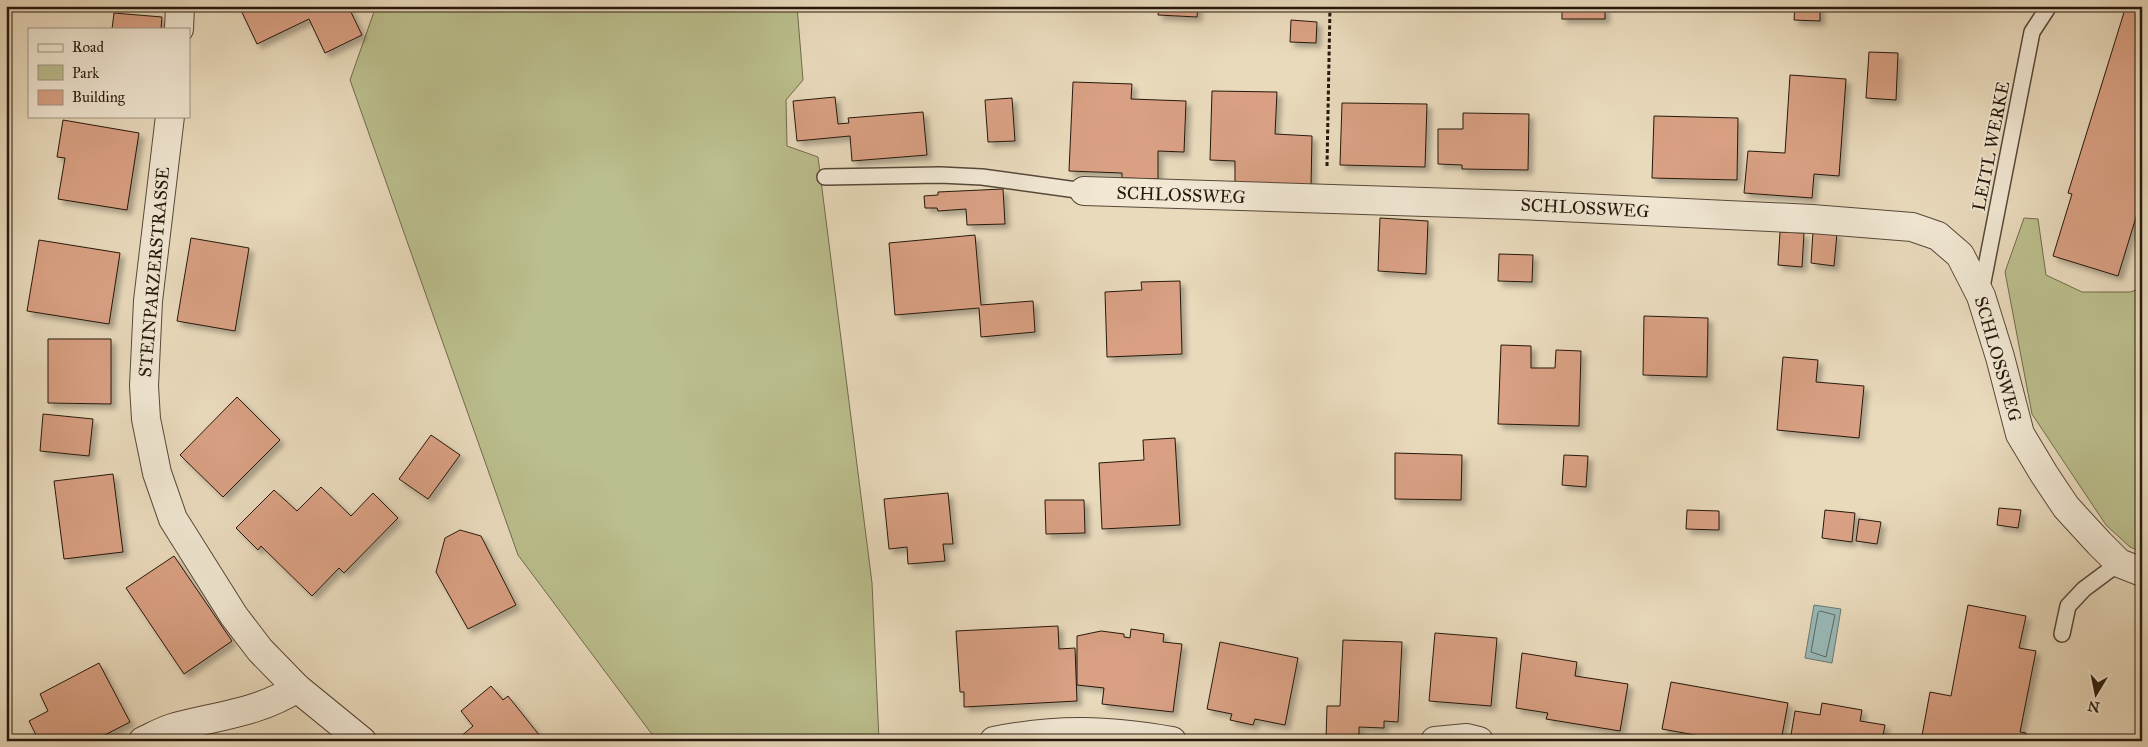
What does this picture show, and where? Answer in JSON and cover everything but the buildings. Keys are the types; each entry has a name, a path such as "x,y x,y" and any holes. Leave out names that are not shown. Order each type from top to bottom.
{"street":[{"path":"179,28 180,6"},
{"name":"STEINPARZERSTRASSE","path":"170,118 149,291 144,386 146,419 157,473 173,519 234,616 260,650 297,688 362,741"},
{"name":"SCHLOSSWEG","path":"1084,192 1326,199 1812,219 1912,227 1938,236 1960,255 1981,296 2020,434 2066,507 2130,568"},
{"path":"143,741 170,729 254,709 278,701 297,688"},
{"path":"994,741 1024,735 1071,730 1114,733 1172,741"},
{"path":"1435,741 1467,738 1479,741"}],"lane":[{"name":"LEITL WERKE","path":"1981,296 2032,32 2049,6"},
{"name":"SCHLOSSWEG","path":"825,177 940,175 982,177 1084,192"},
{"path":"2062,634 2068,606 2084,589 2130,568"}],"path":[{"path":"1326,199 1330,6"}],"green space":[{"path":"376,6 797,6 803,80 786,100 787,146 818,157 872,583 879,741 657,741 518,555 350,80"},
{"path":"2024,218 2038,219 2046,275 2082,292 2130,292 2142,288 2142,552 2130,547 2106,525 2032,414 2005,272"}],"water":[{"path":"1814,605 1841,609 1832,663 1805,658"}]}
